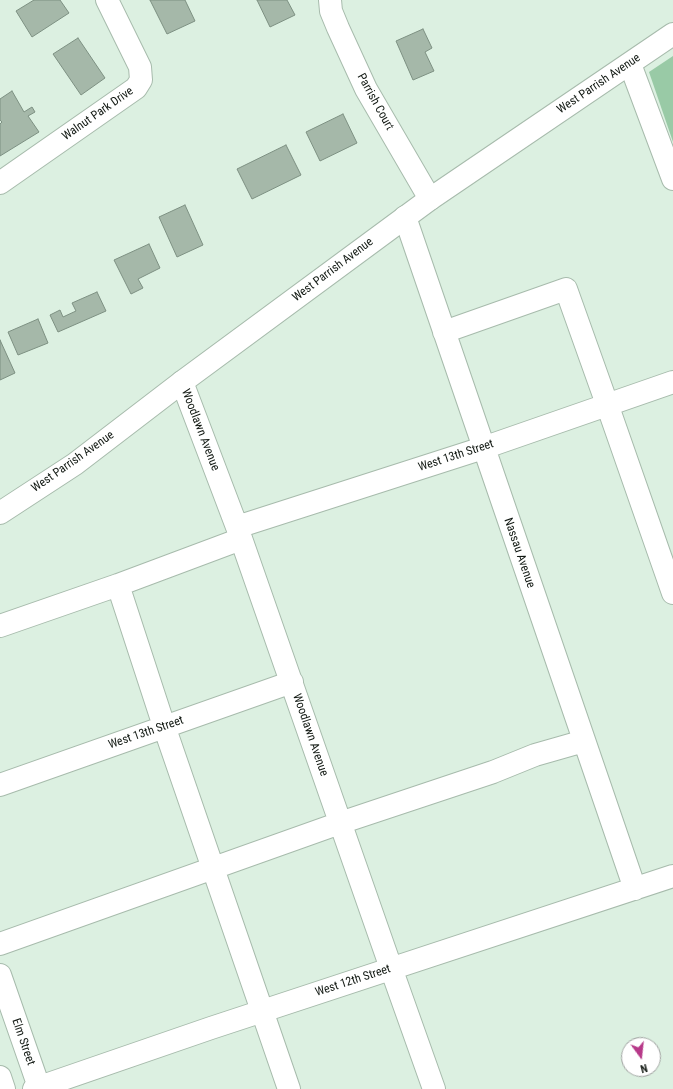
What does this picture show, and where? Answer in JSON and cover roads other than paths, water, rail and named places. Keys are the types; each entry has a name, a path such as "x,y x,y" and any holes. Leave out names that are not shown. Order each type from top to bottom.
{"street":[{"name":"Walnut Park Drive","path":"0,184 136,88 141,80 140,67 106,0"},
{"name":"Parrish Court","path":"330,0 331,11 366,89 430,198"},
{"name":"West Parrish Avenue","path":"0,514 75,464 182,382 430,198 673,34"},
{"path":"630,64 673,179"},
{"name":"Nassau Avenue","path":"405,217 635,889"},
{"path":"444,332 566,289 673,593"},
{"name":"Woodlawn Avenue","path":"182,382 239,533 434,1089"},
{"name":"West 13th Street","path":"0,626 118,585 239,533 673,382"},
{"path":"118,585 164,726 289,1089"},
{"name":"West 13th Street","path":"0,785 292,682"},
{"path":"0,944 340,823 493,772 535,755 584,741"},
{"name":"West 12th Street","path":"36,1088 391,968 673,876"},
{"name":"Elm Street","path":"0,975 36,1088"},
{"path":"0,1077 4,1089"}]}
